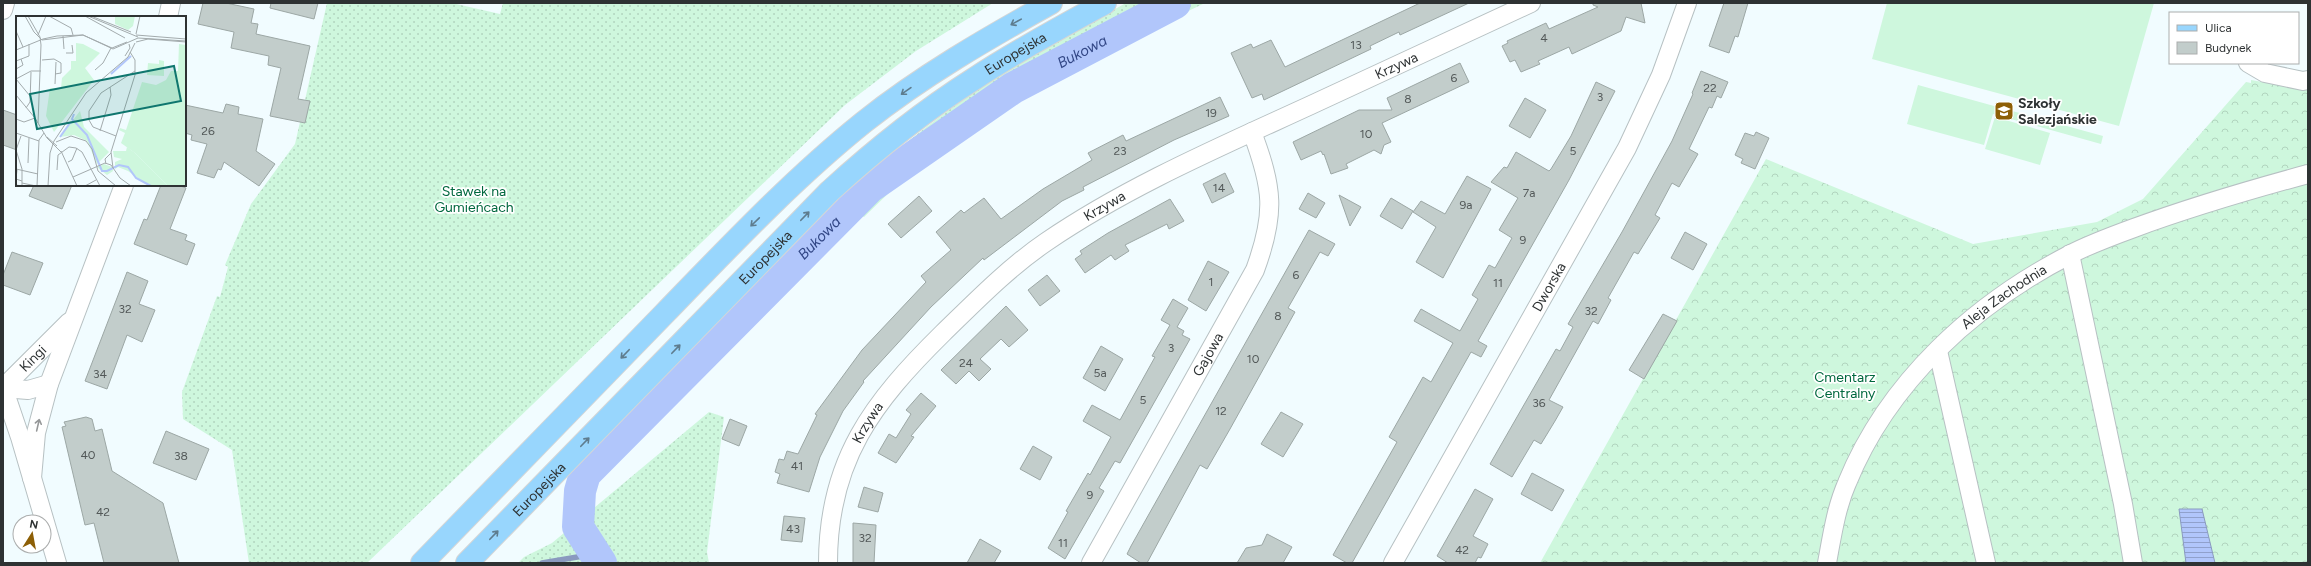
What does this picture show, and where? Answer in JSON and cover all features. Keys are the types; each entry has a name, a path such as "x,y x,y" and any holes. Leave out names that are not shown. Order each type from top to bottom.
{"main road":[{"name":"Europejska","path":"422,563 724,252 817,161 866,121 926,77 978,44 1050,3"},
{"name":"Europejska","path":"467,563 830,191 865,160 918,118 968,83 1023,49 1106,3"}],"street":[{"path":"3,10 5,3"},
{"path":"168,16 171,3"},
{"name":"Krzywa","path":"828,563 832,510 849,453 876,407 915,361 988,289 1045,243 1142,186 1252,132 1531,3"},
{"name":"Dworska","path":"1393,563 1627,148 1661,75 1687,3"},
{"path":"2250,64 2265,73 2303,81 2308,80"},
{"name":"Gajowa","path":"1091,563 1255,270 1268,228 1271,199 1267,174 1252,132"},
{"name":"Aleja Zachodnia","path":"1827,563 1839,505 1858,458 1888,408 1954,334 1996,299 2016,285 2070,254 2167,216 2308,174"},
{"name":"Kingi","path":"32,478 36,433 49,384 124,186"},
{"path":"2070,254 2123,504 2133,563"},
{"name":"Kingi","path":"3,388 50,342 76,311"},
{"path":"1938,351 1986,563"},
{"name":"Kingi","path":"3,388 28,390 49,384"},
{"path":"3,388 57,563"}],"green space":[{"name":"Stawek na Gumieńcach","path":"327,3 452,3 500,14 503,3 993,3 916,51 845,105 367,563 249,563 232,450 183,419 182,392 217,296 220,297 228,267 225,265 251,204 295,144"},
{"path":"1126,3 1205,3 1157,26 968,128 927,156 864,217 839,200 903,145 948,111 1017,63"},
{"path":"1887,3 2154,3 2119,126 1872,59"},
{"name":"Cmentarz Centralny","path":"2251,80 2308,90 2308,563 1540,563 1766,159 1973,244 2097,222 2143,199 2246,82 2251,83"},
{"path":"1918,85 2103,136 2101,144 1993,114 1984,145 1907,124"},
{"path":"1995,117 2050,133 2040,165 1985,149"},
{"path":"709,412 724,417 707,552 709,563 518,563 524,557 552,543"}],"water":[{"path":"2179,509 2202,509 2215,563 2186,563"}],"building":[{"path":"203,3 226,3 254,9 251,23 258,24 256,34 310,46 298,99 310,101 305,123 270,116 281,68 268,65 269,56 231,48 234,32 198,24"},
{"path":"271,3 318,3 314,19 270,8"},
{"path":"1420,3 1469,3 1400,35 1399,32 1370,46 1371,49 1264,100 1262,94 1252,98 1231,53 1251,44 1253,48 1271,40 1285,67"},
{"path":"1593,3 1641,3 1645,23 1626,17 1621,31 1572,54 1569,47 1538,61 1540,64 1521,72 1515,60 1510,62 1502,46 1508,43 1507,41 1546,23 1549,29 1598,7 1593,5"},
{"path":"1724,3 1748,3 1738,37 1735,36 1729,53 1709,46"},
{"path":"1460,63 1469,82 1382,123 1391,142 1384,145 1381,154 1374,150 1346,164 1348,168 1331,174 1324,154 1323,155 1321,151 1301,160 1293,142 1359,110 1392,110 1387,98"},
{"path":"1701,71 1728,82 1721,98 1717,96 1712,108 1709,107 1689,149 1698,154 1679,187 1672,183 1655,215 1660,218 1638,254 1634,252 1608,298 1611,300 1598,324 1593,321 1549,400 1563,407 1555,421 1541,444 1534,440 1512,477 1490,464 1556,349 1560,351 1573,327 1568,324 1622,232 1672,141 1693,94 1692,93"},
{"path":"1596,82 1615,91 1569,180 1478,341 1487,346 1481,357 1471,352 1352,563 1347,563 1333,555 1397,442 1389,437 1423,377 1431,382 1453,343 1414,321 1421,309 1460,331 1478,299 1472,295 1489,265 1495,268 1512,238 1499,230 1518,198 1491,182 1504,167 1507,168 1516,152 1549,171 1571,136"},
{"path":"1220,97 1229,116 1174,140 1083,187 1084,190 1062,201 984,260 983,258 931,307 863,381 864,382 843,411 820,457 809,492 777,483 780,474 775,472 779,459 784,460 787,451 798,454 817,415 815,414 862,350 926,282 921,276 951,250 936,232 961,210 964,213 984,198 1001,219 1043,189 1092,160 1088,153 1123,135 1126,141"},
{"path":"1525,98 1546,110 1530,138 1509,126"},
{"path":"226,104 239,107 238,114 263,119 256,151 275,164 259,186 224,162 221,170 218,169 214,178 197,173 207,144 191,140 192,135 186,133 186,105 223,113"},
{"path":"3,110 16,115 16,150 3,145"},
{"path":"1756,132 1769,138 1755,169 1741,163 1743,159 1735,155 1745,133 1754,136"},
{"path":"1225,173 1234,192 1212,203 1203,184"},
{"path":"1467,176 1491,189 1443,278 1416,262 1436,227 1413,212 1421,201 1445,214"},
{"path":"34,186 72,186 62,209 29,196"},
{"path":"161,186 181,186 186,188 170,229 187,235 185,240 195,244 187,265 134,244 144,219 147,220"},
{"path":"1308,193 1325,203 1316,218 1299,209"},
{"path":"1339,195 1361,207 1350,226"},
{"path":"919,196 932,211 901,238 888,224"},
{"path":"1391,198 1413,211 1402,229 1380,216"},
{"path":"1170,199 1184,221 1169,229 1167,224 1125,245 1129,251 1115,260 1111,255 1085,273 1075,259 1082,254 1080,251 1108,233"},
{"path":"1309,230 1335,244 1328,256 1320,252 1288,308 1295,312 1207,469 1200,465 1147,563 1141,563 1127,554 1131,546"},
{"path":"1685,232 1707,244 1693,270 1671,258"},
{"path":"12,252 43,263 30,295 3,285 3,275"},
{"path":"1208,261 1229,272 1206,311 1188,300"},
{"path":"127,272 148,281 139,304 155,310 142,342 127,335 107,389 85,381"},
{"path":"1047,275 1060,291 1040,306 1028,290"},
{"path":"1173,299 1188,308 1177,327 1184,331 1182,335 1190,339 1120,463 1115,461 1099,488 1104,491 1065,559 1048,548 1068,512 1066,511 1088,473 1090,475 1111,437 1083,421 1092,405 1120,420 1155,357 1152,356 1170,325 1161,320"},
{"path":"1006,306 1028,330 1009,347 1001,339 980,359 991,369 979,381 969,371 956,384 941,370"},
{"path":"1663,314 1677,321 1644,379 1629,370"},
{"path":"1101,346 1123,359 1105,391 1083,378"},
{"path":"921,393 936,406 911,436 914,437 896,463 878,453 889,434 896,438 911,414 906,410"},
{"path":"1281,412 1303,424 1283,457 1261,444"},
{"path":"86,417 92,419 95,431 102,429 112,471 163,503 179,563 104,563 94,523 85,525 62,427 66,426 64,422"},
{"path":"730,419 747,426 739,446 722,439"},
{"path":"166,431 209,449 196,480 153,463"},
{"path":"1033,446 1052,457 1040,480 1020,469"},
{"path":"1532,473 1564,490 1552,511 1521,494"},
{"path":"864,487 883,493 878,512 858,507"},
{"path":"1475,489 1493,499 1473,536 1488,544 1481,558 1478,557 1475,563 1448,563 1437,556"},
{"path":"784,516 805,518 802,542 781,540"},
{"path":"853,523 876,525 874,563 853,563"},
{"path":"1267,534 1292,547 1283,563 1237,563 1246,548 1262,545"},
{"path":"980,539 1001,551 994,563 967,563"}],"waterway":[{"name":"Bukowa","path":"601,563 578,527 580,491 585,474 870,187 1013,88 1175,3"},
{"path":"542,563 595,554"}],"place":[{"name":"Szkoły Salezjańskie","path":"2004,111"}]}
